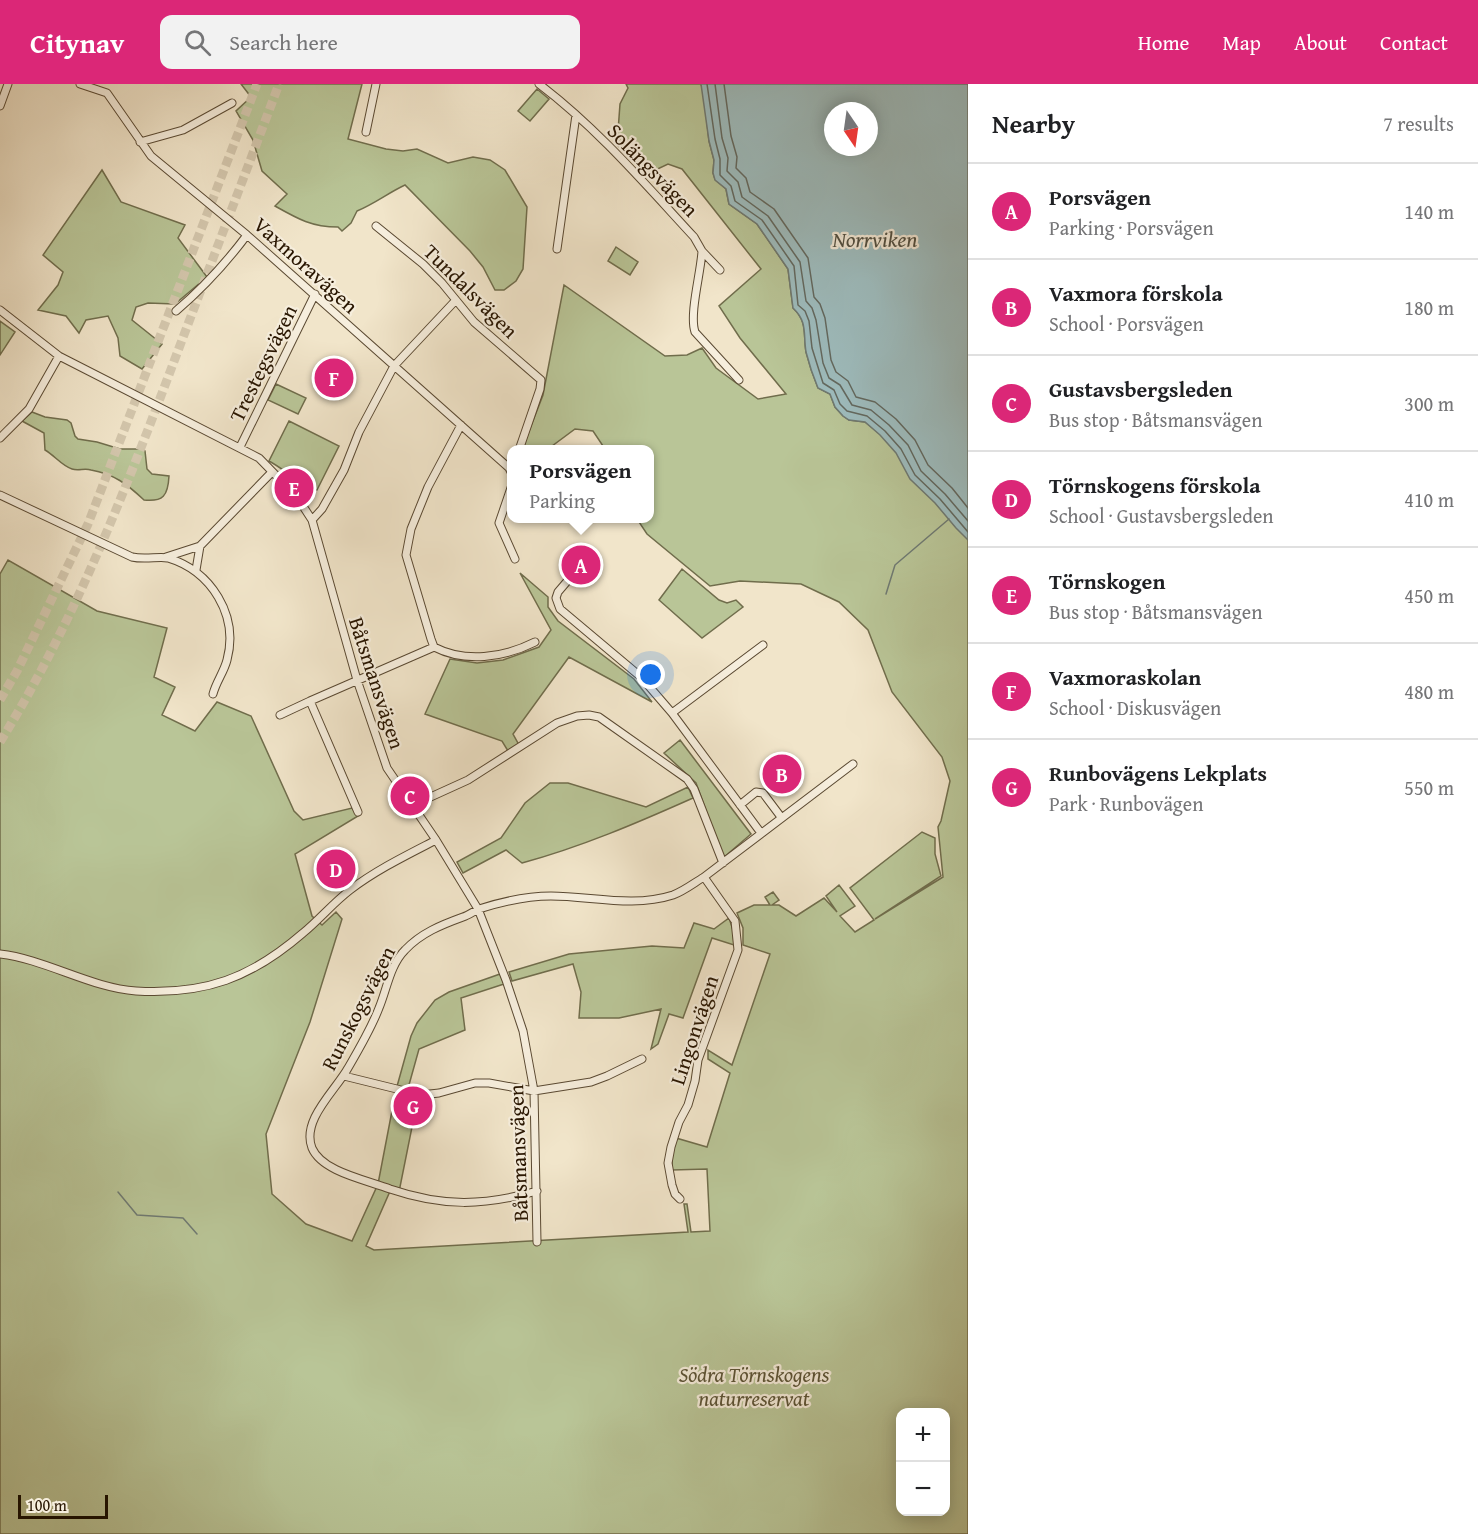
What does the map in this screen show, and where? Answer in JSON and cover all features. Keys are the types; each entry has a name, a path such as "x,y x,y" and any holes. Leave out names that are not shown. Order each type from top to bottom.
{"street":[{"path":"0,106 8,84"},
{"path":"80,84 107,93 112,84"},
{"path":"366,132 376,84"},
{"name":"Solängsvägen","path":"539,84 576,115 627,164 694,237 702,251 720,270"},
{"name":"Vaxmoravägen","path":"107,93 151,156 315,294 507,465"},
{"path":"140,142 183,130 232,103"},
{"name":"Solängsvägen","path":"557,249 576,115"},
{"name":"Tundalsvägen","path":"376,226 423,264 474,322 541,380 521,445"},
{"path":"176,311 228,261 247,235"},
{"path":"702,251 693,326 698,337 739,380"},
{"name":"Trestegsvägen","path":"240,447 315,294"},
{"path":"312,520 322,509 344,470 359,432 394,366 456,300"},
{"name":"Båtsmansvägen","path":"0,310 59,356 259,458 297,497 312,520 357,680 387,768 436,840 478,909 523,1031 534,1091 537,1242"},
{"path":"0,438 29,409 59,356"},
{"path":"461,425 428,487 411,529 406,555 434,646 447,654 471,658 501,654 521,649 535,642"},
{"path":"0,495 132,557 150,559 166,557 200,546 272,471"},
{"path":"507,500 499,523 515,559"},
{"path":"196,570 200,546"},
{"path":"166,557 196,570 222,603 230,631 227,659 213,694"},
{"path":"586,558 558,592 556,598 560,609 641,677 672,713 761,833"},
{"path":"672,713 763,645"},
{"path":"280,715 434,646"},
{"path":"310,701 357,812"},
{"path":"413,805 468,780 557,723 589,714 599,717 687,779 694,789 723,862"},
{"name":"Runskogsvägen","path":"537,1191 468,1204 415,1197 346,1174 321,1161 311,1144 313,1122 344,1076 379,1009 395,963 402,952 416,939 439,925 466,916 478,909 534,897 634,901 681,892 853,764"},
{"path":"740,805 756,792 760,792 781,818"},
{"path":"0,954 134,991 179,991 203,988 240,975 268,960 303,934 350,890 436,840"},
{"name":"Lingonvägen","path":"680,1199 675,1194 668,1163 671,1147 679,1122 688,1105 698,1060 738,950 735,921 704,877"},
{"path":"344,1076 421,1095 439,1093 475,1083 489,1083 534,1091 592,1082 642,1059"}],"green space":[{"path":"241,84 362,84 348,139 386,149 403,151 417,149 448,163 473,157 490,160 505,170 527,207 523,269 516,281 504,290 495,290 483,267 470,251 405,185 357,211 351,223 342,231 338,227 320,226 305,221 275,206 287,194 262,171 253,140 236,111 251,97"},
{"name":"Södra Törnskogens naturreservat","path":"626,84 701,84 715,179 726,189 729,204 757,224 788,269 793,308 803,323 806,352 818,388 830,394 835,407 843,416 849,420 865,422 968,505 968,1534 0,1534 0,574 8,560 97,611 167,628 154,677 175,687 162,715 195,731 217,702 251,716 294,811 303,820 352,808 358,816 295,854 312,916 322,925 336,912 342,919 310,1022 266,1134 272,1194 306,1224 352,1241 378,1184 396,1090 411,1036 417,1023 435,1000 449,992 500,974 504,984 461,998 465,1030 419,1049 407,1092 419,1095 418,1108 415,1112 399,1192 391,1189 366,1246 374,1250 688,1232 684,1204 687,1204 691,1232 710,1231 707,1169 672,1170 672,1152 676,1138 707,1147 730,1073 708,1059 708,1050 732,1065 770,954 743,945 743,928 737,913 754,905 770,905 765,897 773,892 779,900 772,905 779,905 796,916 824,898 837,912 826,896 839,885 855,906 840,916 855,932 874,920 850,888 922,832 935,838 935,854 941,876 875,919 943,877 938,827 950,781 942,757 892,692 868,630 839,602 801,584 740,581 710,586 647,534 640,523 654,523 654,445 602,445 593,431 575,429 553,445 524,445 543,395 564,285 665,356 687,355 702,348 716,368 758,399 786,394 740,338 719,306 761,269 682,169 668,164 649,173 617,145 620,104 628,88"},
{"path":"537,89 549,99 530,121 518,111"},
{"path":"102,170 121,202 185,225 178,238 207,277 175,304 148,303 136,307 132,320 162,344 142,369 120,356 118,338 108,316 86,320 79,333 66,316 38,310 58,285 63,272 43,255"},
{"path":"616,247 638,262 630,275 608,261"},
{"path":"0,321 15,332 0,355"},
{"path":"276,384 306,398 298,414 268,400"},
{"path":"32,412 45,417 67,420 71,423 78,439 120,449 145,451 147,469 152,474 169,476 166,493 160,499 144,500 113,477 89,469 68,468 45,450 44,433 22,421"},
{"path":"289,421 339,446 317,490 269,461"},
{"path":"682,569 719,600 727,603 736,600 743,607 702,638 659,600"},
{"path":"520,573 548,597 548,607 558,621 634,679 652,702 569,657 513,734 519,745 508,751 502,741 425,714 450,659 477,663 503,660 539,647 551,630"},
{"path":"680,740 751,834 723,858 696,783 664,753"},
{"path":"550,783 568,783 646,807 688,787 693,798 566,850 522,863 506,850 463,873 457,862 501,838 525,803"},
{"path":"729,918 734,945 712,938 683,1018 669,1014 658,1044 651,1049 661,1009 619,1018 579,1018 581,992 573,964 512,981 509,972 569,954 652,946 684,948 694,923 714,929"}],"water":[{"name":"Norrviken","path":"701,84 968,84 968,540 910,479 896,453 880,435 865,422 849,420 843,416 835,407 830,394 818,388 806,352 803,323 793,308 788,269 757,224 729,204 726,189 715,180 714,160"}],"waterway":[{"path":"886,594 895,565 949,519"},
{"path":"118,1192 137,1215 183,1218 197,1234"}],"tunnel":[{"path":"0,700 17,671 88,524 257,84"},
{"path":"0,742 50,653 114,514 152,420 279,84"}],"place":[{"name":"Vaxmoraskolan","path":"334,378"},
{"name":"Törnskogen","path":"294,488"},
{"name":"Porsvägen","path":"581,565"},
{"name":"Vaxmora förskola","path":"782,774"},
{"name":"Gustavsbergsleden","path":"410,796"},
{"name":"Törnskogens förskola","path":"336,869"},
{"name":"Runbovägens Lekplats","path":"413,1106"}]}
